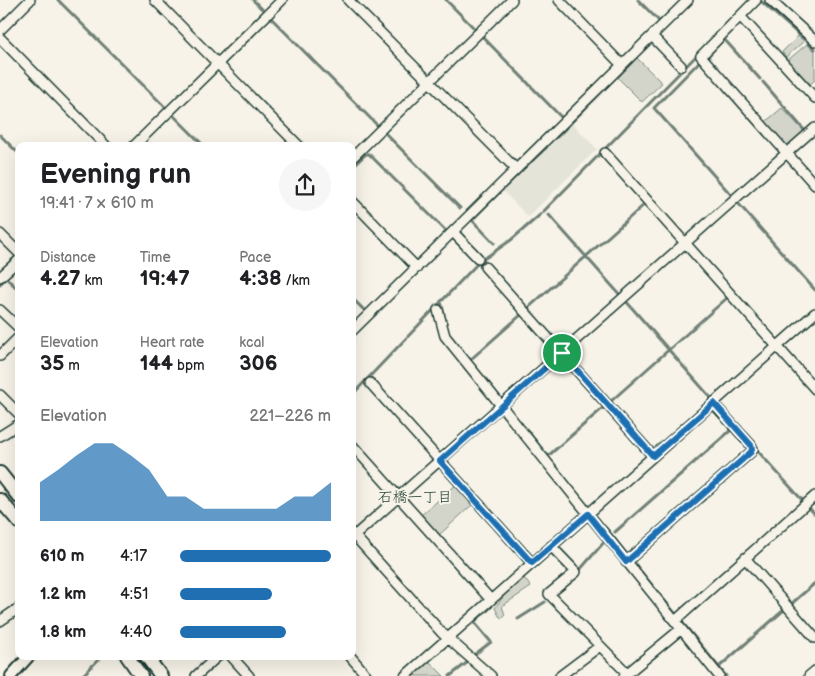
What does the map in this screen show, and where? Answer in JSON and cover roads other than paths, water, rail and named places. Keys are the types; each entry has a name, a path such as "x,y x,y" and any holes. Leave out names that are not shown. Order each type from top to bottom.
{"main road":[{"path":"0,473 15,492"},
{"path":"0,500 15,517"},
{"path":"130,660 141,676"},
{"path":"149,660 161,676"}],"street":[{"path":"0,30 30,0"},
{"path":"155,0 294,142"},
{"path":"138,142 282,0"},
{"path":"348,0 516,169"},
{"path":"356,154 512,0"},
{"path":"559,0 622,65"},
{"path":"356,328 688,0"},
{"path":"756,0 701,56 815,185"},
{"path":"770,0 815,42"},
{"path":"740,16 815,98"},
{"path":"652,36 681,66"},
{"path":"0,38 102,142"},
{"path":"356,533 440,461 815,128"},
{"path":"605,153 815,389"},
{"path":"356,206 417,268"},
{"path":"452,232 478,258"},
{"path":"0,234 15,249"},
{"path":"0,277 15,264"},
{"path":"485,267 653,456"},
{"path":"0,310 15,324"},
{"path":"438,310 445,336 719,676"},
{"path":"405,676 815,313"},
{"path":"0,356 15,341"},
{"path":"370,383 532,563"},
{"path":"0,395 15,410"},
{"path":"626,562 751,452 751,445 714,403"},
{"path":"0,436 15,427"},
{"path":"356,449 491,600"},
{"path":"674,621 815,496"},
{"path":"356,538 448,638 491,676"},
{"path":"551,546 576,572 549,594 600,646 625,675 681,629"},
{"path":"745,558 815,638"},
{"path":"0,621 15,611"},
{"path":"560,676 600,646"},
{"path":"11,676 25,660"},
{"path":"196,676 214,660"},
{"path":"235,660 249,676"},
{"path":"353,660 367,676"},
{"path":"809,676 815,671"}],"waterway":[{"path":"58,0 168,110"},
{"path":"253,0 264,11"},
{"path":"446,0 475,29"},
{"path":"638,0 660,22"},
{"path":"762,2 804,39"},
{"path":"271,18 377,125"},
{"path":"707,57 741,21"},
{"path":"481,35 562,118"},
{"path":"724,39 760,79"},
{"path":"808,43 815,49"},
{"path":"356,391 478,263 511,240 540,215 698,54"},
{"path":"557,137 635,58"},
{"path":"700,61 654,108 733,197"},
{"path":"763,82 805,131"},
{"path":"171,113 200,142"},
{"path":"384,132 460,208"},
{"path":"0,135 15,150"},
{"path":"532,161 547,147"},
{"path":"356,163 366,154 369,154 447,232"},
{"path":"494,243 472,220 522,170"},
{"path":"737,202 815,290"},
{"path":"527,309 645,204"},
{"path":"549,215 621,296"},
{"path":"0,284 6,278 15,286"},
{"path":"610,402 727,298"},
{"path":"625,300 711,398"},
{"path":"441,301 445,319"},
{"path":"356,302 366,312"},
{"path":"470,360 522,314"},
{"path":"548,456 604,407"},
{"path":"527,430 571,486"},
{"path":"615,532 731,430"},
{"path":"755,448 803,501"},
{"path":"808,507 815,514"},
{"path":"606,528 629,557"},
{"path":"578,572 605,541"},
{"path":"634,563 674,612"},
{"path":"790,605 815,583"},
{"path":"518,619 545,602"},
{"path":"487,611 492,606"},
{"path":"719,667 785,609"},
{"path":"474,655 491,642 474,622 483,614"},
{"path":"682,622 726,676"},
{"path":"82,676 98,660"},
{"path":"450,676 468,662"}],"district":[{"name":"石橋一丁目","path":"415,497"}]}
